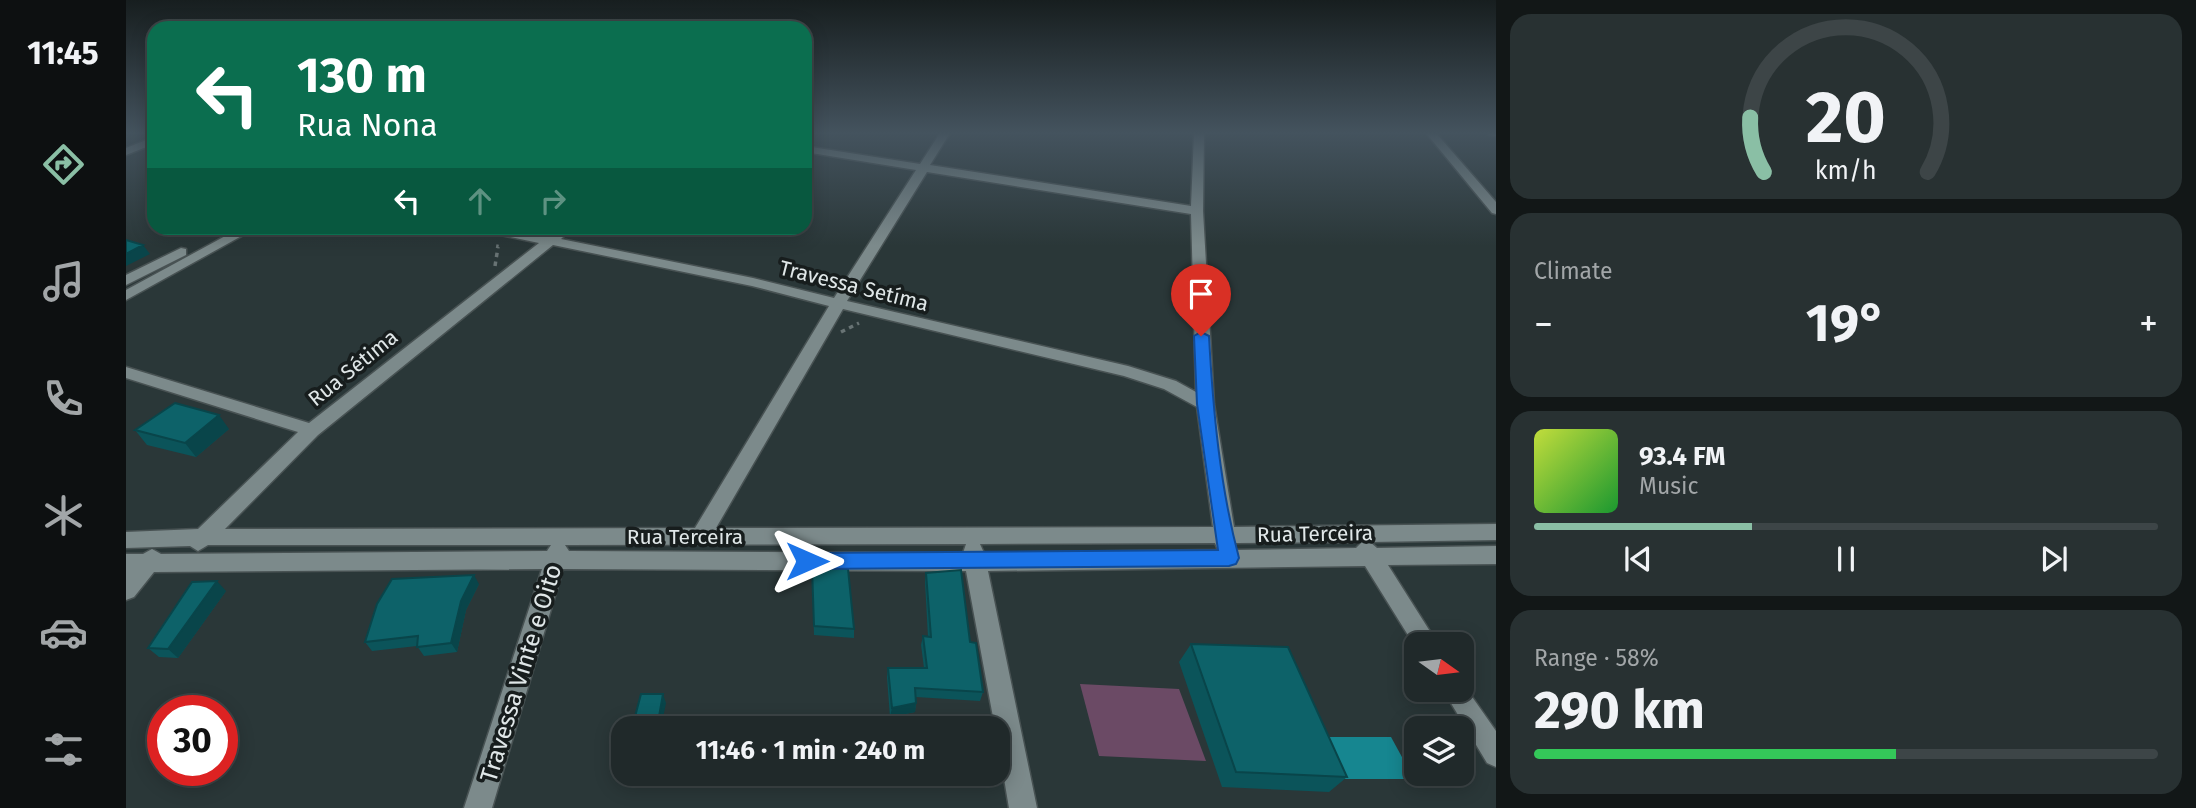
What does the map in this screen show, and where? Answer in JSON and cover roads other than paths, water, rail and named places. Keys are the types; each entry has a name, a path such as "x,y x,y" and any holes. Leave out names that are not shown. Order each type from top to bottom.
{"street":[{"path":"700,537 837,305 922,171"},
{"path":"934,171 1197,211"},
{"path":"1198,171 1197,211 1205,404 1223,535 1229,558"},
{"path":"1463,171 1496,210"},
{"path":"126,281 215,235"},
{"path":"126,296 236,235"},
{"name":"Travessa Setíma","path":"519,235 753,282 837,305 1128,371 1170,385 1205,404"},
{"name":"Rua Sétima","path":"184,562 201,537 312,430 558,235"},
{"path":"126,372 312,430"},
{"name":"Rua Terceira","path":"137,563 559,549 700,537 1496,532"},
{"path":"1357,533 1418,632"},
{"path":"970,536 1023,808"},
{"name":"Rua Terceira","path":"126,540 201,537 975,562 1496,555"},
{"path":"126,590 137,563 168,539"},
{"name":"Travessa Vinte e Oito","path":"478,808 559,549"},
{"path":"1463,702 1496,754"}],"water":[{"path":"1318,737 1391,737 1404,761 1404,779 1339,779"}]}
